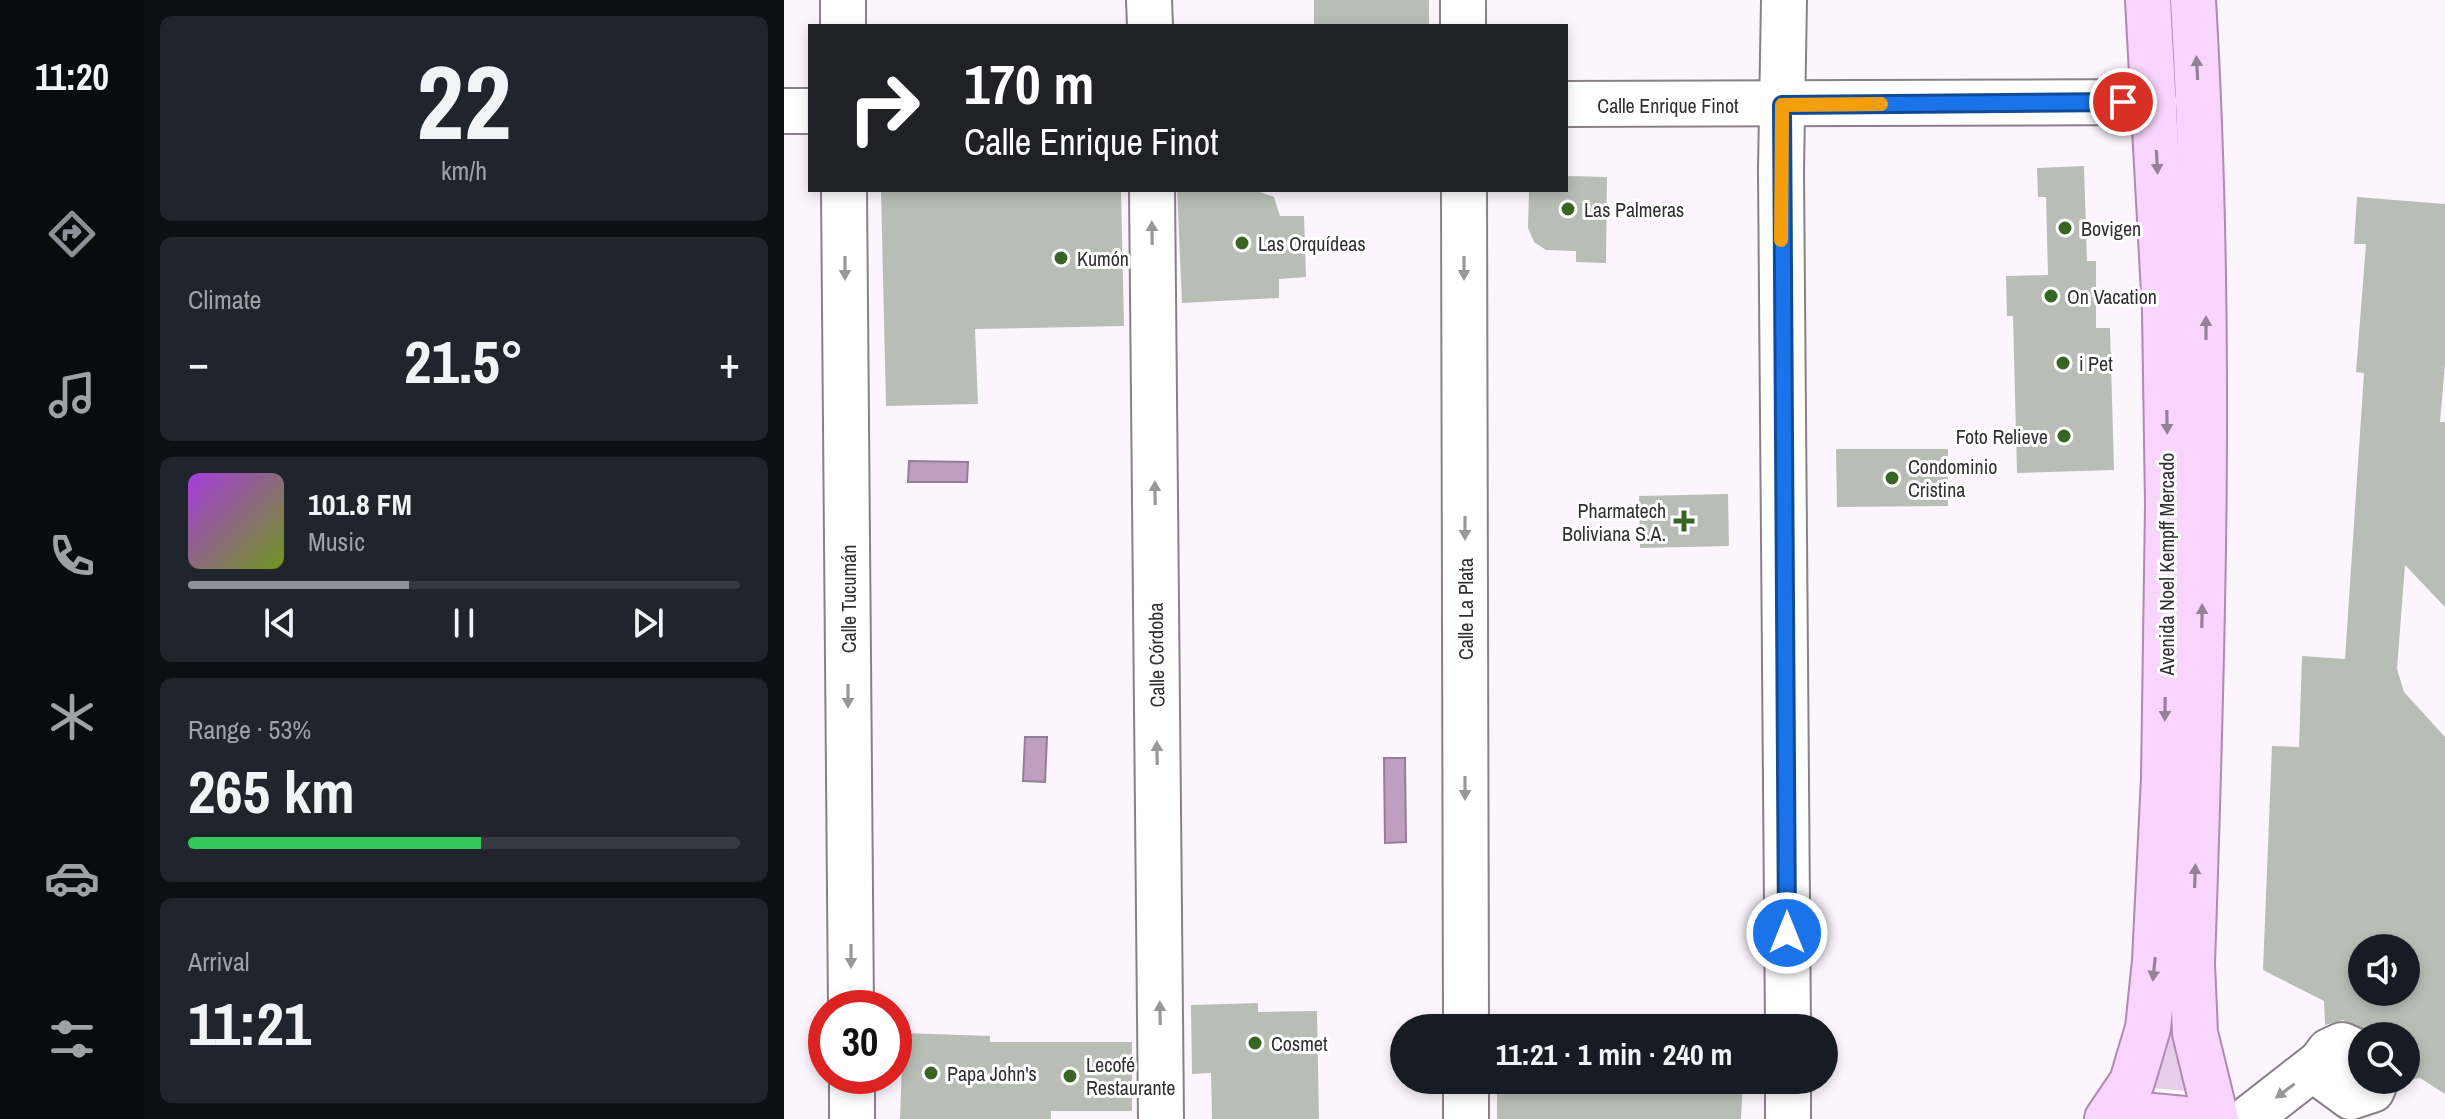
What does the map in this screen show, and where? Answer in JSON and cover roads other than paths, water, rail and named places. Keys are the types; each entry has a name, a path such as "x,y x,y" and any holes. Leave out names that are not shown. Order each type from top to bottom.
{"main road":[{"name":"Avenida Noel Kempff Mercado","path":"2107,1119 2132,1082 2148,1028 2156,946 2168,505 2165,311 2148,0"},
{"name":"Avenida Noel Kempff Mercado","path":"2193,0 2206,305 2205,508 2192,964 2195,1033 2216,1119"},
{"path":"2127,1119 2142,1115 2184,1119"}],"street":[{"path":"843,0 843,24"},
{"path":"1149,0 1150,24"},
{"path":"1463,0 1463,24"},
{"path":"1784,0 1782,105 1788,1014"},
{"name":"Calle Enrique Finot","path":"1568,104 2154,102"},
{"path":"784,111 808,111"},
{"name":"Calle Tucumán","path":"844,192 851,990"},
{"name":"Calle Córdoba","path":"1152,192 1161,1119"},
{"name":"Calle La Plata","path":"1464,192 1466,1014"},
{"path":"2342,1058 2325,1078 2354,1099"},
{"path":"2248,1119 2342,1058"},
{"path":"852,1094 852,1119"},
{"path":"1466,1094 1466,1119"},
{"path":"1788,1094 1788,1119"}],"place":[{"name":"Las Palmeras","path":"1568,209"},
{"name":"Bovigen","path":"2065,228"},
{"name":"Las Orquídeas","path":"1242,243"},
{"name":"Kumón","path":"1061,258"},
{"name":"On Vacation","path":"2051,296"},
{"name":"i Pet","path":"2063,363"},
{"name":"Foto Relieve","path":"2064,436"},
{"name":"Condominio Cristina","path":"1892,478"},
{"name":"Pharmatech Boliviana S.A.","path":"1684,521"},
{"name":"Cosmet","path":"1255,1043"},
{"name":"Papa John's","path":"931,1073"},
{"name":"Lecofé Restaurante","path":"1070,1076"}]}
